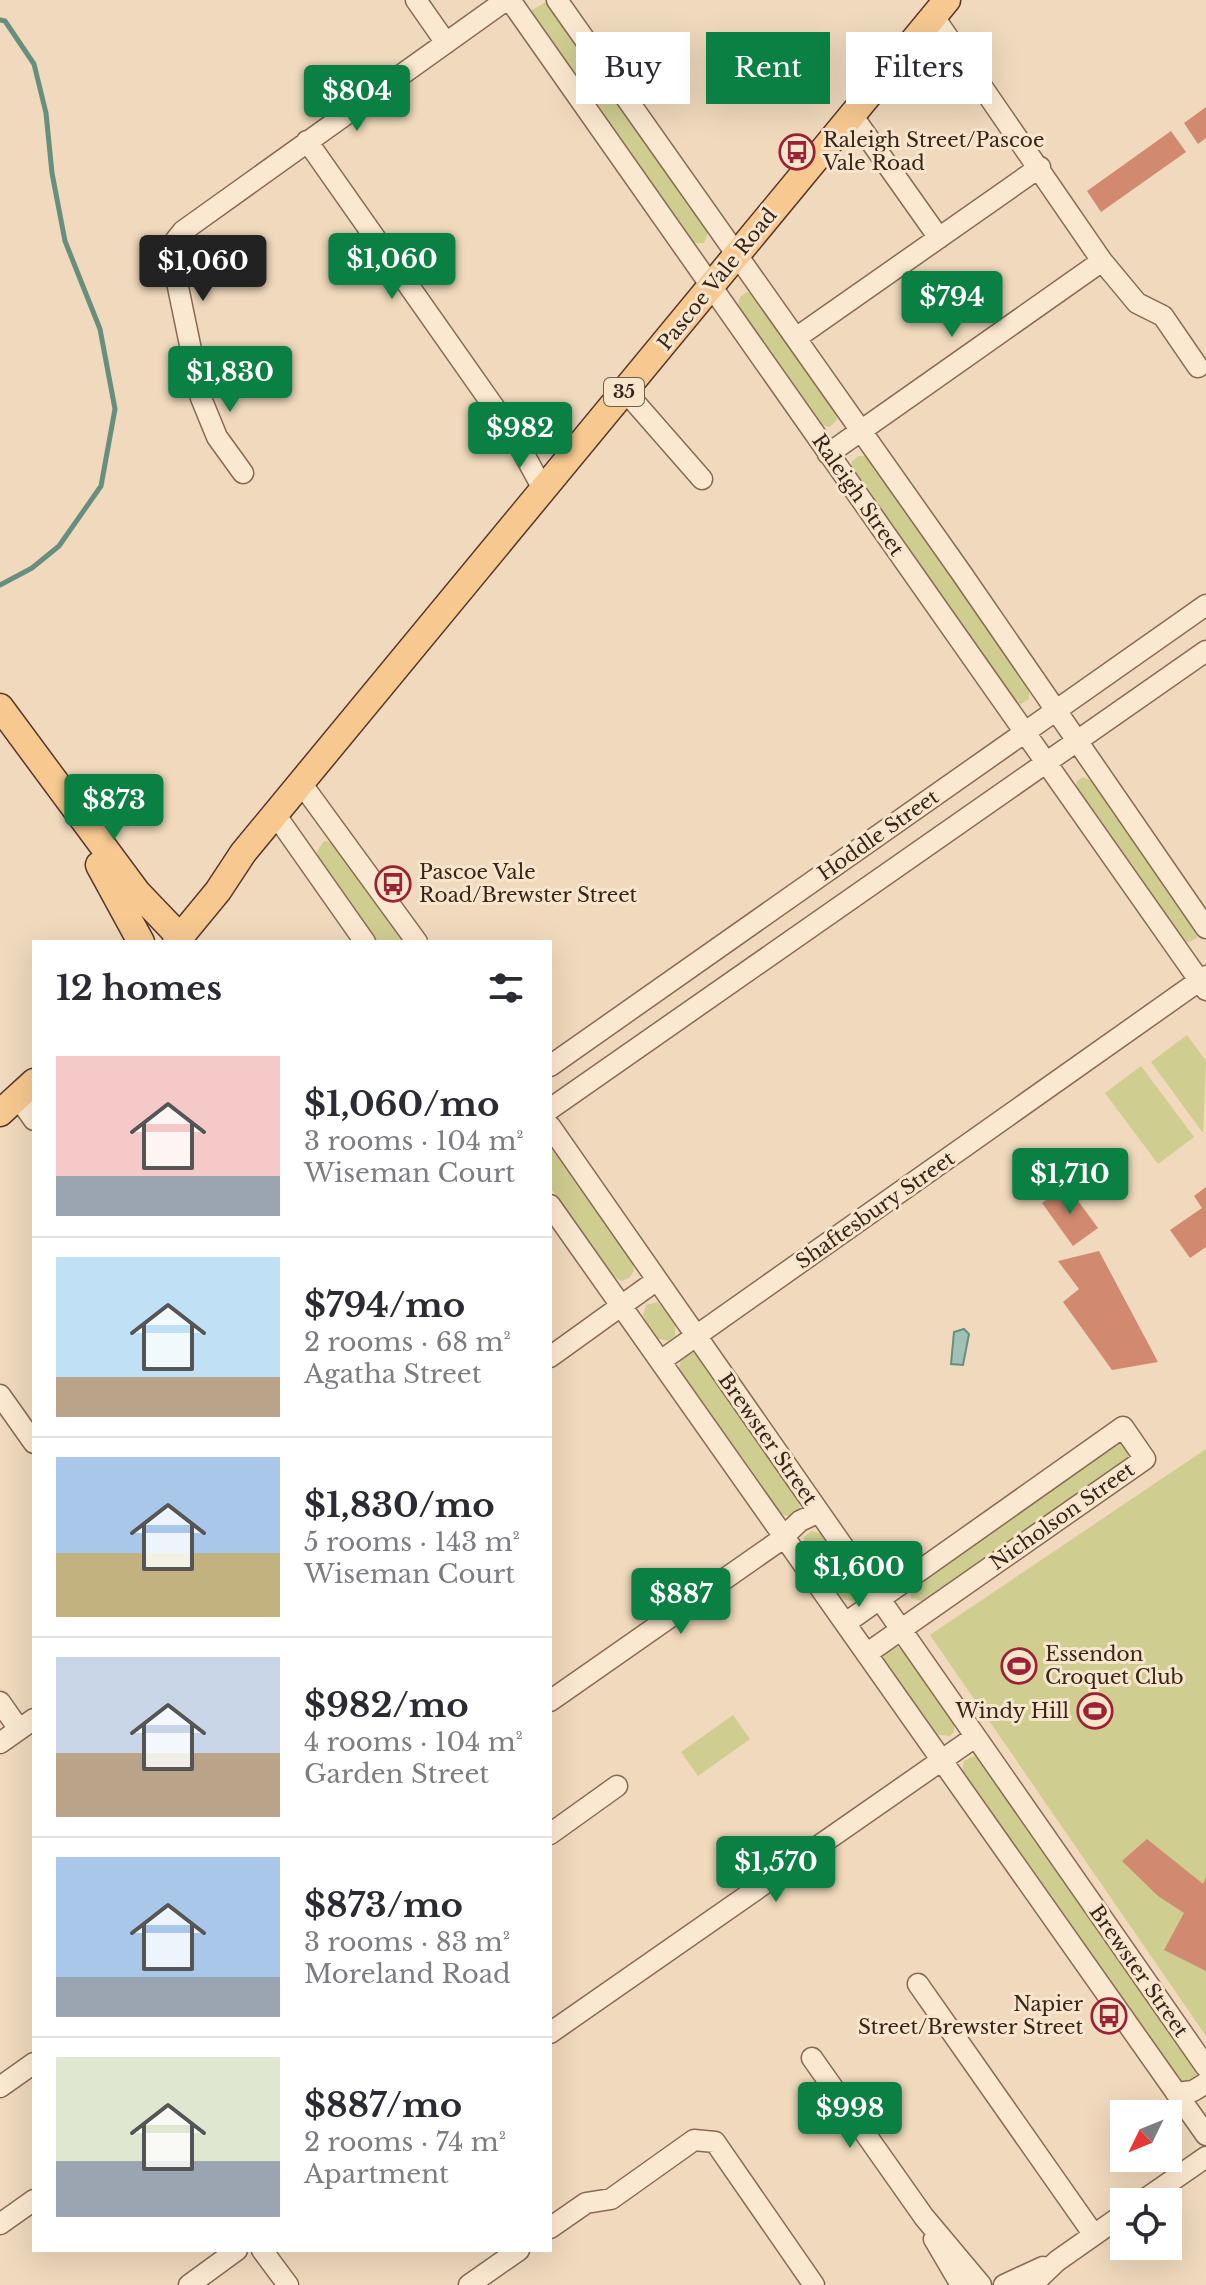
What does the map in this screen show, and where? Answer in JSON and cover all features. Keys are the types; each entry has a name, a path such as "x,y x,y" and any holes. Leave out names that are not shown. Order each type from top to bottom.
{"main road":[{"name":"Pascoe Vale Road","path":"170,937 243,853 940,8"},
{"path":"0,707 170,937"},
{"path":"43,767 140,940"},
{"path":"17,1097 32,1077"}],"street":[{"path":"416,0 446,43"},
{"path":"243,473 217,437 201,398 172,258 175,241 183,231 307,141 508,0"},
{"name":"Raleigh Street","path":"508,0 1204,982"},
{"name":"Raleigh Street","path":"557,0 1206,928"},
{"path":"940,8 1102,261 1137,303 1163,316 1198,367"},
{"path":"852,115 939,238"},
{"path":"307,141 513,434 550,481"},
{"path":"796,338 1040,167"},
{"path":"828,454 1102,261"},
{"path":"625,391 702,479"},
{"name":"Hoddle Street","path":"552,1065 1206,605"},
{"name":"Hoddle Street","path":"552,1108 1206,651"},
{"path":"301,783 416,940"},
{"path":"275,814 364,940"},
{"path":"770,910 790,942"},
{"name":"Shaftesbury Street","path":"662,1360 1204,982"},
{"path":"17,1097 32,1117"},
{"name":"Brewster Street","path":"552,1129 1206,2067"},
{"name":"Brewster Street","path":"552,1208 944,1758 1206,2135"},
{"path":"552,1356 657,1280"},
{"path":"0,1395 32,1440"},
{"name":"Nicholson Street","path":"847,1622 1123,1427 1145,1459 869,1652"},
{"path":"552,1700 785,1536 800,1521 819,1512"},
{"path":"0,1702 27,1724 0,1743"},
{"path":"552,2032 975,1737"},
{"path":"552,1833 617,1786"},
{"path":"918,1984 1094,2235"},
{"path":"812,2058 924,2217 981,2285"},
{"path":"0,2087 32,2064"},
{"path":"1176,2093 1193,2091 1206,2083"},
{"path":"552,2227 586,2203 611,2199 694,2140 715,2142 814,2285"},
{"path":"1161,2188 1206,2157"},
{"path":"0,2224 32,2201"},
{"path":"924,2217 961,2285"},
{"path":"1032,2285 1057,2261 1110,2224"},
{"path":"189,2285 234,2252"},
{"path":"263,2252 288,2285"},
{"path":"469,2285 516,2252"},
{"path":"1004,2285 1057,2261"}],"shaded area":[{"path":"549,0 576,39 576,79 529,12"},
{"path":"593,104 621,104 709,230 704,243 690,243"},
{"path":"747,292 754,294 837,411 837,420 830,427 821,425 737,309 740,297"},
{"path":"859,456 869,456 1029,689 1029,699 1020,705 1013,700 850,472 852,461"},
{"path":"1083,777 1094,782 1198,929 1197,938 1189,942 1178,939 1075,793 1077,781"},
{"path":"324,841 334,842 405,940 376,940 319,861 317,852"},
{"path":"1187,1035 1206,1061 1203,1133 1151,1062"},
{"path":"1141,1066 1194,1137 1158,1164 1105,1093"},
{"path":"552,1149 633,1263 634,1271 629,1278 621,1281 612,1275 552,1190"},
{"path":"658,1302 675,1324 675,1336 668,1341 656,1338 643,1316 646,1305"},
{"path":"964,1329 969,1334 963,1365 951,1364 954,1332"},
{"path":"690,1353 696,1353 799,1501 800,1511 791,1518 780,1513 679,1370 680,1362"},
{"path":"1123,1443 1130,1453 1124,1463 925,1602 911,1598 911,1587 1114,1445"},
{"name":"Windy Hill","path":"1206,1449 1206,2036 930,1635"},
{"path":"812,1531 822,1534 860,1585 860,1595 854,1601 840,1599 804,1549 804,1537"},
{"path":"894,1645 904,1650 954,1721 954,1732 950,1736 934,1734 883,1660 885,1651"},
{"path":"733,1715 750,1739 698,1776 681,1752"},
{"path":"974,1756 982,1760 1197,2068 1195,2082 1180,2083 962,1772 964,1761"}],"building":[{"path":"1206,107 1206,138 1198,144 1184,123"},
{"path":"1171,131 1186,152 1101,212 1087,191"},
{"path":"1067,1186 1098,1228 1073,1246 1042,1203"},
{"path":"1206,1187 1206,1247 1190,1258 1170,1230 1202,1208 1194,1196"},
{"path":"1099,1251 1158,1362 1112,1370 1063,1302 1079,1289 1058,1261"},
{"path":"1147,1839 1203,1884 1206,1877 1206,1971 1164,1950 1184,1913 1158,1896 1122,1861"}],"waterway":[{"path":"0,20 5,21 34,64 46,113 52,173 65,241 100,329 115,409 101,486 59,546 32,568 0,585"}],"place":[{"name":"Raleigh Street/Pascoe Vale Road","path":"797,152"},
{"name":"Pascoe Vale Road/Brewster Street","path":"393,884"},
{"name":"Essendon Croquet Club","path":"1019,1666"},
{"name":"Windy Hill","path":"1095,1711"},
{"name":"Napier Street/Brewster Street","path":"1109,2016"}]}
